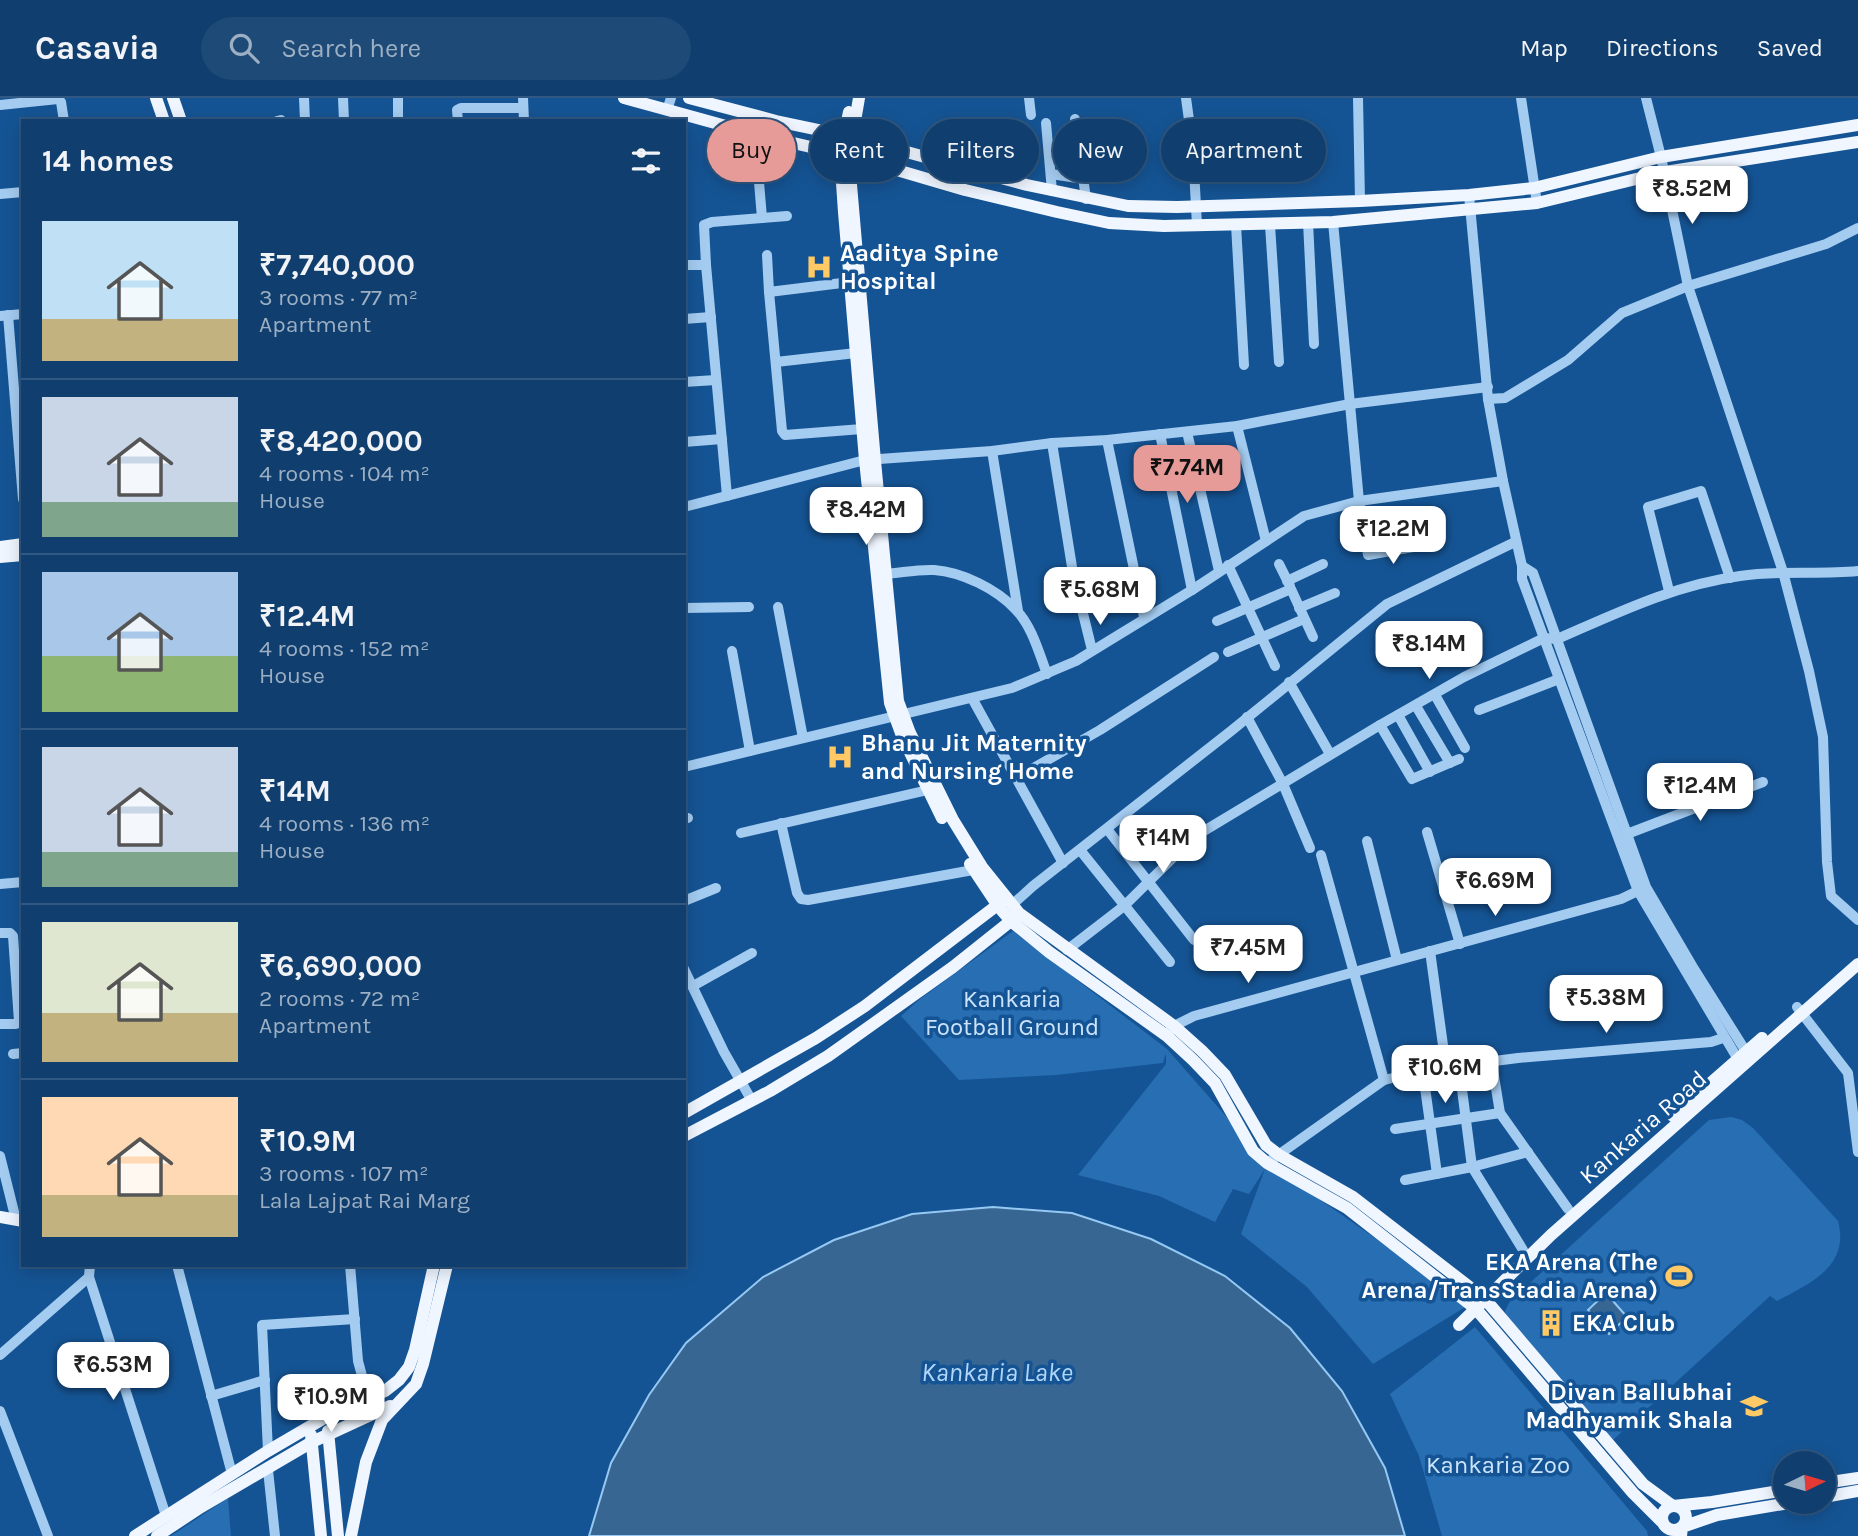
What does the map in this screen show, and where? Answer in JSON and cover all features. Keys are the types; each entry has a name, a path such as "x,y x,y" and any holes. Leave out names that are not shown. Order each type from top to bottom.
{"main road":[{"path":"156,98 163,119"},
{"path":"173,98 180,119"},
{"path":"624,98 669,104 684,114 707,120"},
{"path":"689,98 810,128"},
{"path":"850,119 852,98"},
{"path":"853,119 859,98"},
{"path":"908,173 965,190 1096,220 1126,224 1197,226 1333,222 1470,202 1661,157 1858,125"},
{"path":"908,152 1052,191 1128,206 1360,201 1537,203 1665,172 1858,142"},
{"path":"846,182 850,282 862,429 870,461 885,574 899,715 928,790 973,870 1049,952 1170,1031 1215,1083 1253,1150 1267,1163 1347,1208 1477,1302 1664,1528 1681,1532 1717,1515 1773,1506"},
{"path":"847,182 890,703 910,733 953,820 982,867 1009,909 1067,950 1225,1075 1266,1145 1353,1197 1477,1302 1643,1484 1674,1506 1680,1507 1685,1513 1686,1521 1681,1532"},
{"path":"0,547 21,544"},
{"path":"0,557 21,555"},
{"path":"686,1112 816,1038 1009,909"},
{"path":"686,1135 752,1101 828,1056 878,1022 1009,909"},
{"path":"1800,1010 1858,953"},
{"path":"1477,1302 1523,1250 1568,1209 1800,1010 1858,964"},
{"name":"Kankaria Road","path":"1459,1325 1477,1302 1744,1059"},
{"path":"0,1217 19,1221"},
{"path":"135,1536 268,1451 326,1417 385,1391 399,1380 409,1367 434,1267"},
{"path":"351,1536 366,1462 382,1420 416,1384 424,1364 447,1267"},
{"path":"157,1536 201,1507 313,1442 397,1403"},
{"path":"326,1417 338,1536"},
{"path":"310,1427 321,1536"},
{"path":"1836,1481 1858,1478"},
{"path":"1836,1495 1858,1490"},
{"path":"1664,1528 1665,1509 1674,1506 1773,1492"}],"street":[{"path":"304,98 305,119"},
{"path":"343,98 344,119"},
{"path":"398,98 398,119"},
{"path":"684,114 689,98"},
{"path":"1030,98 1031,115"},
{"path":"1186,98 1197,226"},
{"path":"1359,98 1360,201"},
{"path":"1521,98 1537,203"},
{"path":"1646,98 1665,172 1688,286 1783,572 1824,737 1827,862 1831,897 1858,920"},
{"path":"0,105 58,99 64,119"},
{"path":"458,119 457,110 461,108 523,103"},
{"path":"1046,122 1052,191"},
{"path":"759,182 762,218"},
{"path":"1084,182 1086,199"},
{"path":"0,194 21,192"},
{"path":"1470,202 1488,393 1503,481 1522,566 1522,579 1642,889 1723,1038 1744,1059"},
{"path":"727,496 704,225 712,222 787,216"},
{"path":"1308,222 1314,344"},
{"path":"1333,222 1359,501 1368,555 1413,547"},
{"path":"1236,225 1244,365"},
{"path":"1270,225 1279,362"},
{"path":"686,506 870,461 1187,432 1237,426 1350,404 1488,393 1505,398 1568,360 1622,313 1688,286 1826,244 1858,228"},
{"path":"767,255 782,431 785,435 862,429"},
{"path":"686,265 706,265"},
{"path":"769,292 850,282"},
{"path":"4,315 6,365 19,408 21,454"},
{"path":"686,319 710,317"},
{"path":"776,362 856,354"},
{"path":"686,382 716,380"},
{"path":"1237,426 1266,541"},
{"path":"1187,432 1223,568 1247,607 1275,666"},
{"path":"1160,434 1192,590"},
{"path":"686,442 722,439"},
{"path":"1107,440 1144,617"},
{"path":"1052,443 1073,573 1092,650"},
{"path":"992,451 1018,611"},
{"path":"686,767 1012,688 1076,661 1192,590 1304,516 1359,501 1503,481"},
{"path":"1669,591 1648,507 1701,491 1730,578"},
{"path":"1363,527 1412,528"},
{"path":"1009,909 1387,604 1515,542"},
{"path":"1279,564 1313,637"},
{"path":"1217,621 1289,585 1323,564"},
{"path":"1522,566 1533,573 1627,834 1642,889 1744,1059"},
{"path":"885,574 931,569 947,571 998,595 1018,611 1030,631 1047,674"},
{"path":"1067,950 1124,906 1194,837 1464,677 1544,638 1557,639 1669,591 1730,578 1783,572 1858,571"},
{"path":"1299,608 1335,593"},
{"path":"686,608 749,607"},
{"path":"778,607 803,738"},
{"path":"1228,652 1304,619"},
{"path":"732,651 751,751"},
{"path":"1016,778 1100,730 1214,657"},
{"path":"1479,710 1559,679"},
{"path":"1289,682 1330,754"},
{"path":"1435,695 1465,748"},
{"path":"972,698 1063,863"},
{"path":"1380,725 1412,779 1455,761 1416,706"},
{"path":"1398,715 1430,772"},
{"path":"1247,717 1283,783 1310,848"},
{"path":"1627,834 1763,782"},
{"path":"741,833 928,790"},
{"path":"781,822 797,893 801,899 808,900 973,870"},
{"path":"1107,829 1194,940"},
{"path":"1427,832 1460,944"},
{"path":"1367,841 1397,960"},
{"path":"1080,850 1170,962"},
{"path":"1321,855 1384,1080"},
{"path":"0,884 21,881"},
{"path":"686,900 716,888"},
{"path":"1170,1031 1194,1016 1621,900 1642,889"},
{"path":"0,933 10,933 13,936 19,1021 16,1024 0,1024"},
{"path":"1430,951 1446,1067"},
{"path":"693,986 752,953"},
{"path":"686,973 752,1101"},
{"path":"1800,1010 1848,1073 1858,1152"},
{"path":"1267,1163 1384,1080 1446,1067 1518,1058 1712,1042 1723,1038"},
{"path":"1493,1070 1500,1113 1568,1209"},
{"path":"1423,1073 1437,1174"},
{"path":"1460,1074 1472,1167 1523,1250"},
{"path":"1395,1129 1500,1113"},
{"path":"1405,1181 1528,1152"},
{"path":"0,1156 19,1221"},
{"path":"90,1267 89,1277 166,1516"},
{"path":"178,1267 232,1474"},
{"path":"350,1267 358,1361 368,1398"},
{"path":"0,1355 89,1277"},
{"path":"268,1451 262,1325 355,1319"},
{"path":"211,1396 265,1380"},
{"path":"0,1411 48,1536"},
{"path":"268,1470 275,1536"}],"green space":[{"name":"Kankaria Football Ground","path":"1013,931 1167,1049 1267,1163 1470,1304 1373,1364 1307,1287 1241,1234 1265,1169 1249,1194 1233,1189 1215,1222 1159,1196 1078,1175 1166,1064 1166,1053 1163,1063 1056,1075 959,1080 901,1016"},
{"name":"EKA Arena (The Arena/TransStadia Arena)","path":"1731,1117 1742,1120 1753,1128 1838,1221 1838,1250 1825,1271 1814,1280 1777,1301 1770,1296 1613,1440 1506,1318 1505,1311 1510,1301 1709,1120"},
{"name":"Kankaria Zoo","path":"1475,1327 1647,1531 1648,1536 1442,1536 1419,1456 1390,1394"},
{"path":"228,1498 231,1536 171,1536"}],"water":[{"name":"Kankaria Lake","path":"993,1207 1072,1213 1151,1239 1225,1276 1290,1328 1342,1391 1385,1468 1405,1536 589,1536 611,1463 649,1395 686,1343 763,1277 834,1240 912,1214"},
{"path":"1606,1293 1627,1317 1609,1334 1588,1310"}],"place":[{"name":"Aaditya Spine Hospital","path":"819,267"},
{"name":"Bhanu Jit Maternity and Nursing Home","path":"840,757"},
{"name":"EKA Arena (The Arena/TransStadia Arena)","path":"1679,1276"},
{"name":"EKA Club","path":"1551,1323"},
{"name":"Divan Ballubhai Madhyamik Shala","path":"1754,1406"}]}
